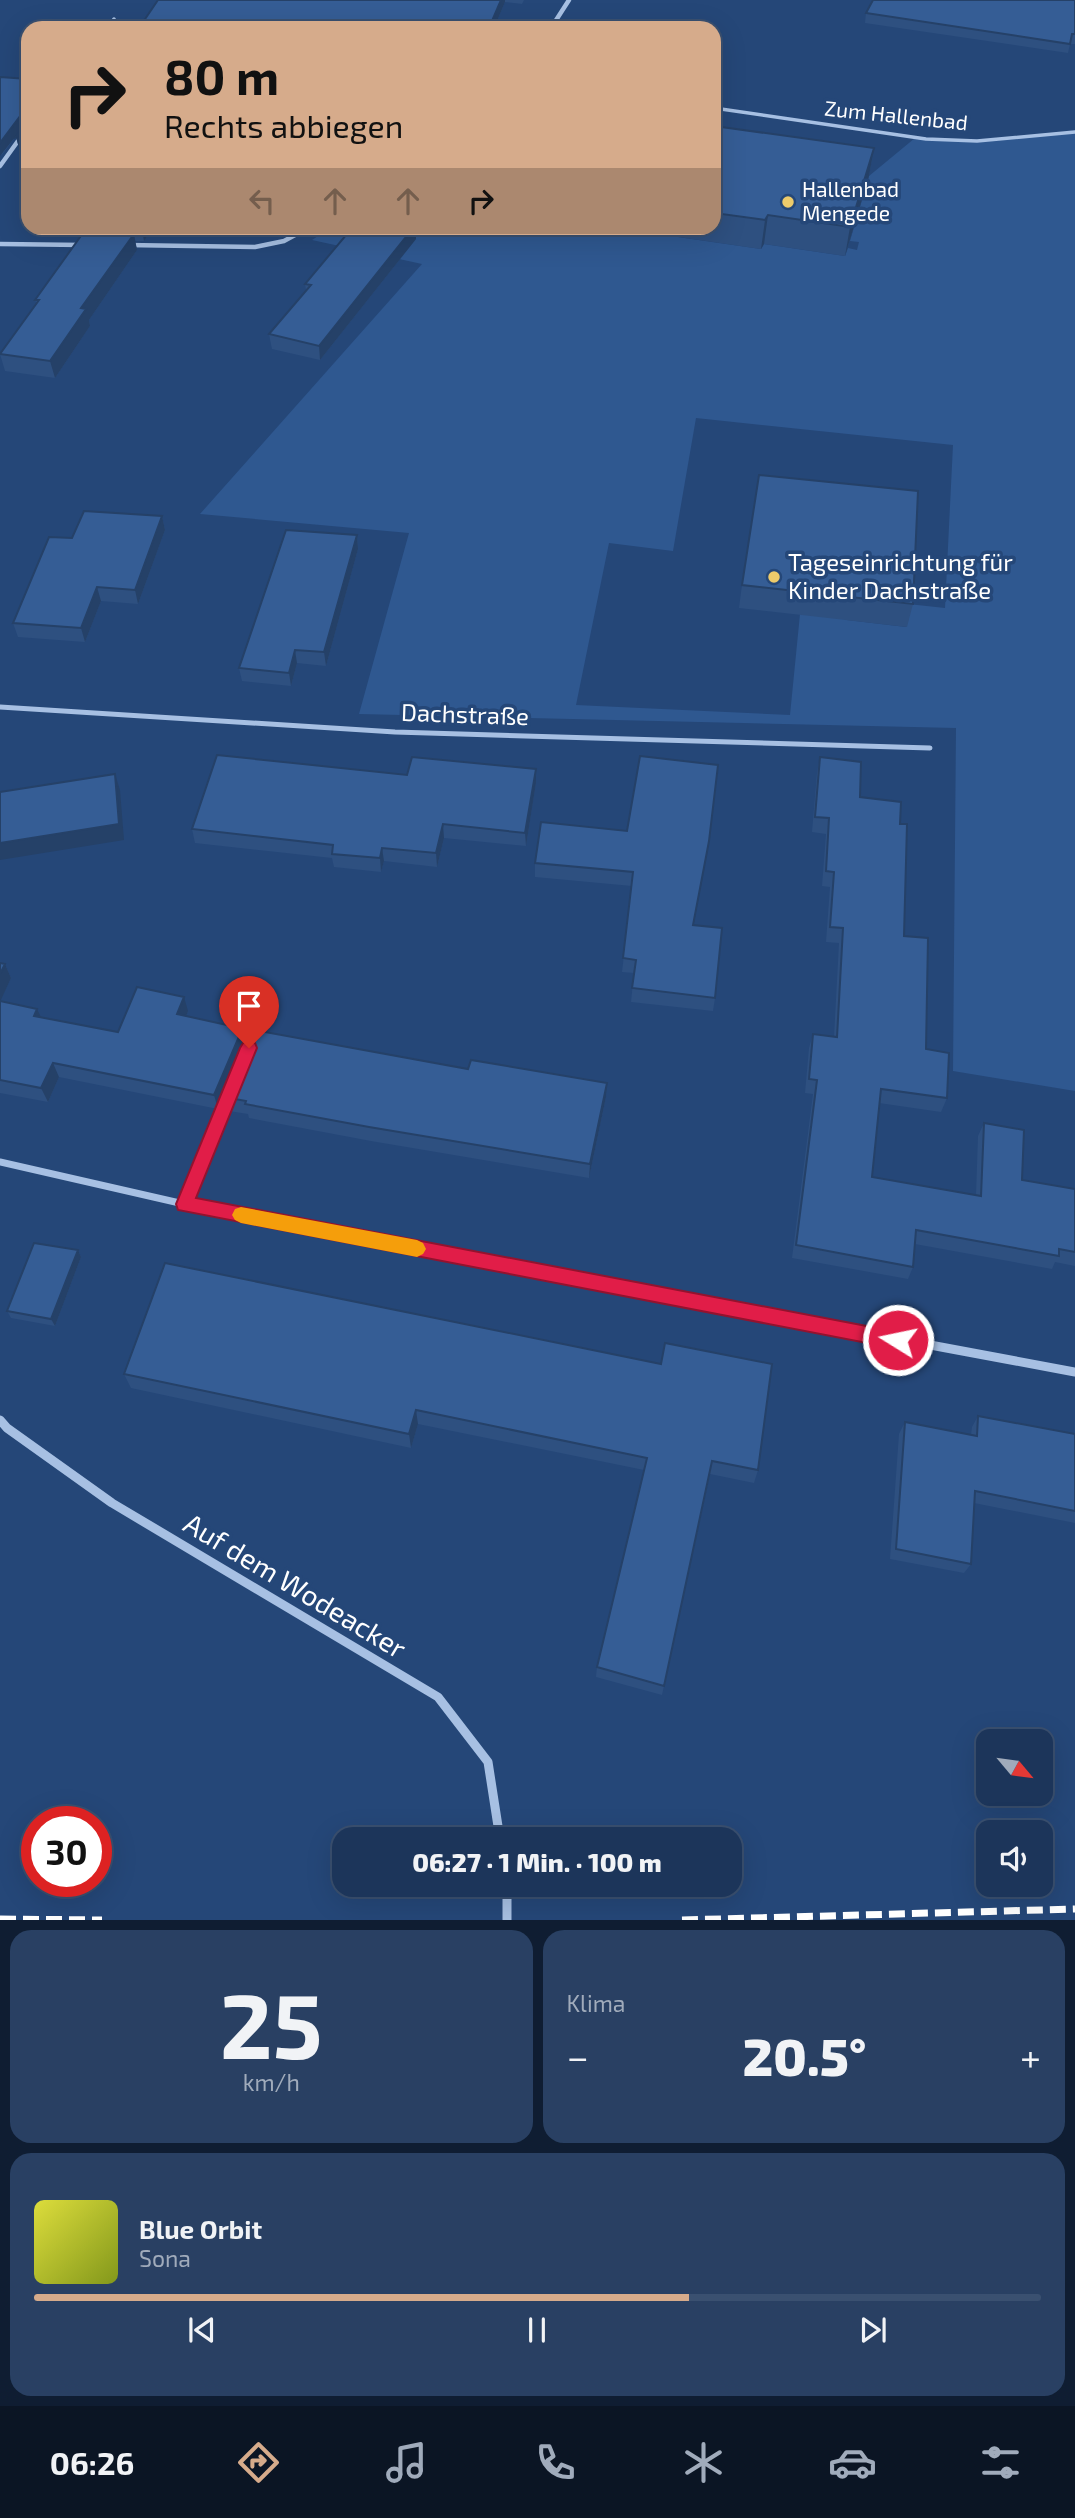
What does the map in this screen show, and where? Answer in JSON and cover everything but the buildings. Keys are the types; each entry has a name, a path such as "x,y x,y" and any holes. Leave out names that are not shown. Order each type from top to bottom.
{"street":[{"path":"556,21 569,0"},
{"path":"0,166 21,137"},
{"path":"124,245 255,247 284,241 295,235"},
{"path":"0,244 86,245"},
{"name":"Dachstraße","path":"0,707 395,732 930,748"},
{"path":"0,1163 184,1204 860,1334 1075,1372"},
{"name":"Auf dem Wodeacker","path":"0,1420 7,1428 111,1503 438,1697 488,1762 498,1827"},
{"path":"507,1897 507,1920"}],"lane":[{"name":"Zum Hallenbad","path":"721,109 926,139 977,141 1075,132"},
{"path":"184,1204 229,1094"}],"shaded area":[{"path":"1075,132 1075,1091 953,1071 956,728 359,714 409,533 200,514 422,264 312,240 320,235 664,235 761,249 764,244 845,256 848,248 857,250 859,242 850,241 869,176 915,138 977,141","holes":["696,418 953,445 945,608 908,604 906,627 847,620 801,604 790,715 576,705 609,543 673,551"]}],"railway":[{"path":"682,1920 1075,1909"},
{"path":"0,1919 102,1920"}],"slow traffic":[{"path":"241,1215 417,1249"}],"place":[{"name":"Hallenbad Mengede","path":"788,202"},
{"name":"Tageseinrichtung für Kinder Dachstraße","path":"774,577"}],"route":[{"path":"249,1048 184,1204 898,1340"}]}
